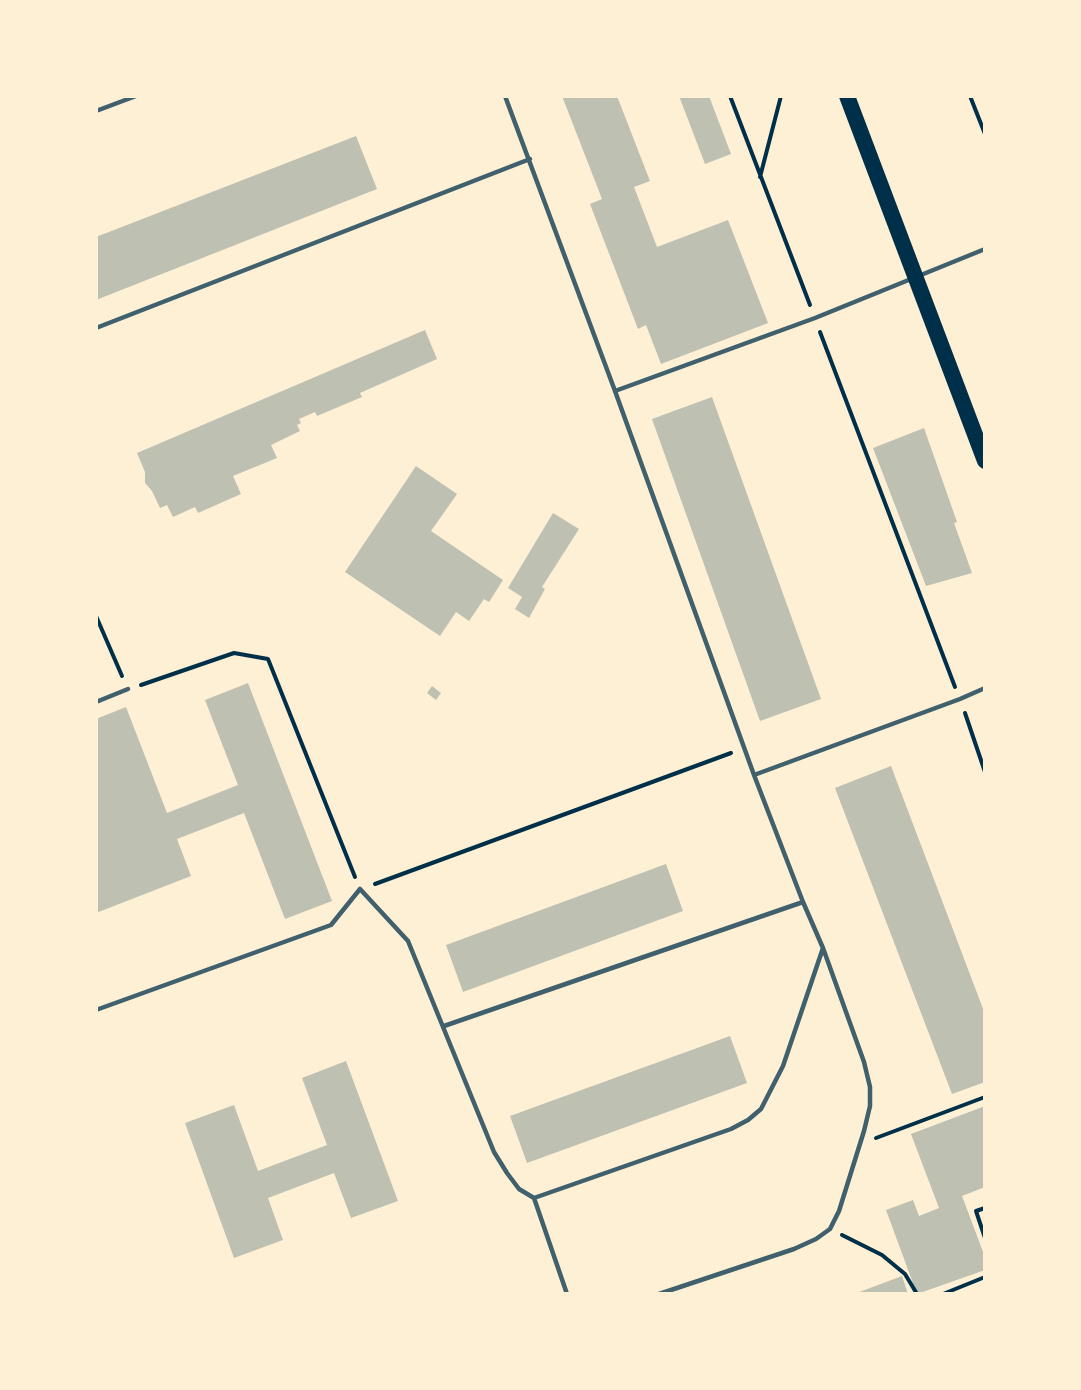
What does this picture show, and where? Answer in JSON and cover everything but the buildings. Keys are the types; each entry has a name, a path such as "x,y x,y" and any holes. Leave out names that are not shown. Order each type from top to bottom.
{"highway":[{"path":"847,96 985,461"}],"lane":[{"path":"96,111 136,96"},
{"path":"505,96 615,391 744,749 823,948 868,1073 870,1106 839,1211 830,1229 816,1239 794,1249 659,1294"},
{"path":"96,328 530,159"},
{"path":"615,391 815,318 985,249"},
{"path":"754,775 985,688"},
{"path":"96,702 128,689"},
{"path":"96,1010 331,925 360,889 408,941 494,1152 519,1189 534,1198 567,1294"},
{"path":"444,1026 803,902"},
{"path":"534,1198 731,1129 748,1120 761,1109 783,1065 823,948"}],"path":[{"path":"730,96 960,699 985,772"},
{"path":"760,177 781,96"},
{"path":"970,96 985,134"},
{"path":"96,616 128,689 234,653 268,659 360,889 744,749"},
{"path":"860,1144 985,1096"},
{"path":"985,1208 976,1211 985,1238"},
{"path":"830,1229 882,1255 905,1274 917,1294"},
{"path":"943,1294 985,1277"}]}
